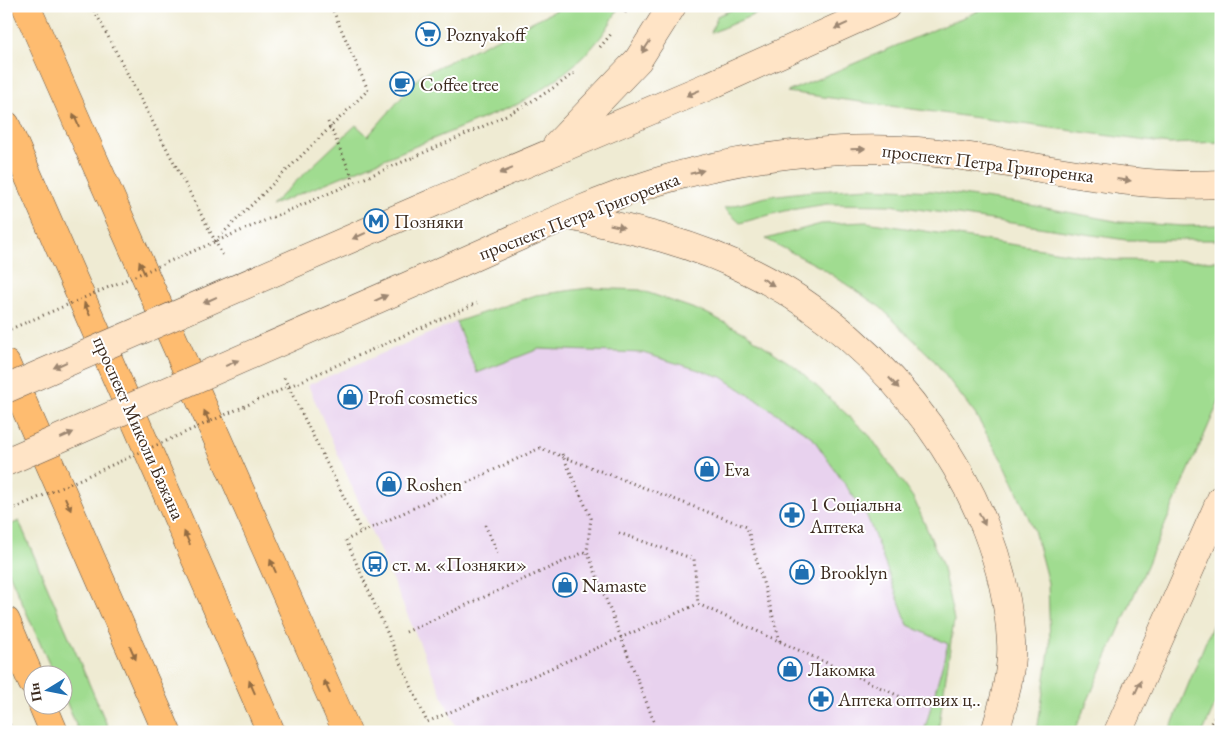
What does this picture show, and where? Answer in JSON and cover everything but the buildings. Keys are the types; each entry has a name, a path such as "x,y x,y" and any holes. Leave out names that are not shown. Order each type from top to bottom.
{"highway":[{"path":"26,6 347,732"},
{"name":"проспект Миколи Бажана","path":"6,125 271,732"},
{"path":"6,364 167,732"},
{"path":"6,621 25,666"},
{"path":"47,716 54,732"}],"main road":[{"path":"551,152 638,60 672,6"},
{"path":"6,389 435,202 711,85 886,6"},
{"name":"проспект Петра Григоренка","path":"6,462 569,216 656,182 728,164 858,149 928,152 1127,180 1192,186 1221,184"},
{"path":"569,216 641,231 706,252 754,273 798,300 850,339 897,385 940,438 969,491 993,542 1006,593 1011,645 1003,703 995,732"},
{"path":"1118,732 1221,499"}],"path":[{"path":"92,6 224,259"},
{"path":"216,241 368,90 331,6"},
{"path":"624,15 628,6"},
{"path":"595,53 613,31"},
{"path":"6,331 482,128 548,94 582,67"},
{"path":"328,122 353,180"},
{"path":"6,512 477,303"},
{"path":"282,374 362,533"},
{"path":"780,641 747,527 562,454 540,448 346,540 427,722 698,604 925,708"},
{"path":"562,454 591,518 587,551 655,724"},
{"path":"485,525 499,556"},
{"path":"619,533 694,559 698,604"},
{"path":"406,632 587,551"},
{"path":"1207,732 1221,701"},
{"path":"6,721 15,729"}],"shaded area":[{"path":"456,322 477,373 539,349 643,353 722,377 812,437 867,516 908,625 948,644 924,732 458,732 308,385"}],"green space":[{"path":"565,6 619,6 601,37 589,51 548,85 518,104 270,206 356,125 368,136 421,75"},
{"path":"741,6 774,6 711,33 717,16"},
{"path":"990,6 1221,6 1221,142 1169,144 787,92"},
{"path":"871,188 933,191 1025,204 1120,222 1184,226 1221,225 1221,240 1126,240 890,205 827,204 784,211 740,223 724,208 770,196 812,191"},
{"path":"866,222 1113,260 1221,261 1221,397 1074,732 1037,732 1050,645 1048,583 1034,530 1007,469 975,414 933,359 880,307 822,268 766,239 821,224"},
{"path":"589,288 640,290 706,313 745,333 797,368 870,436 914,499 942,564 954,620 938,732 924,732 948,644 908,625 867,516 812,437 722,377 643,353 539,349 477,373 456,322 536,295"},
{"path":"19,521 110,732 79,732 72,715 72,666 50,666 6,566 6,527"},
{"path":"1221,604 1221,691 1203,732 1169,732"}],"place":[{"name":"Poznyakoff","path":"428,34"},
{"name":"Coffee tree","path":"402,84"},
{"name":"Позняки","path":"376,221"},
{"name":"Profi cosmetics","path":"350,397"},
{"name":"Eva","path":"707,469"},
{"name":"Roshen","path":"389,484"},
{"name":"1 Соціальна Аптека","path":"792,515"},
{"name":"ст. м. «Позняки»","path":"375,564"},
{"name":"Brooklyn","path":"802,572"},
{"name":"Namaste","path":"565,585"},
{"name":"Лакомка","path":"790,669"},
{"name":"Аптека оптових ц‥","path":"821,699"}]}
